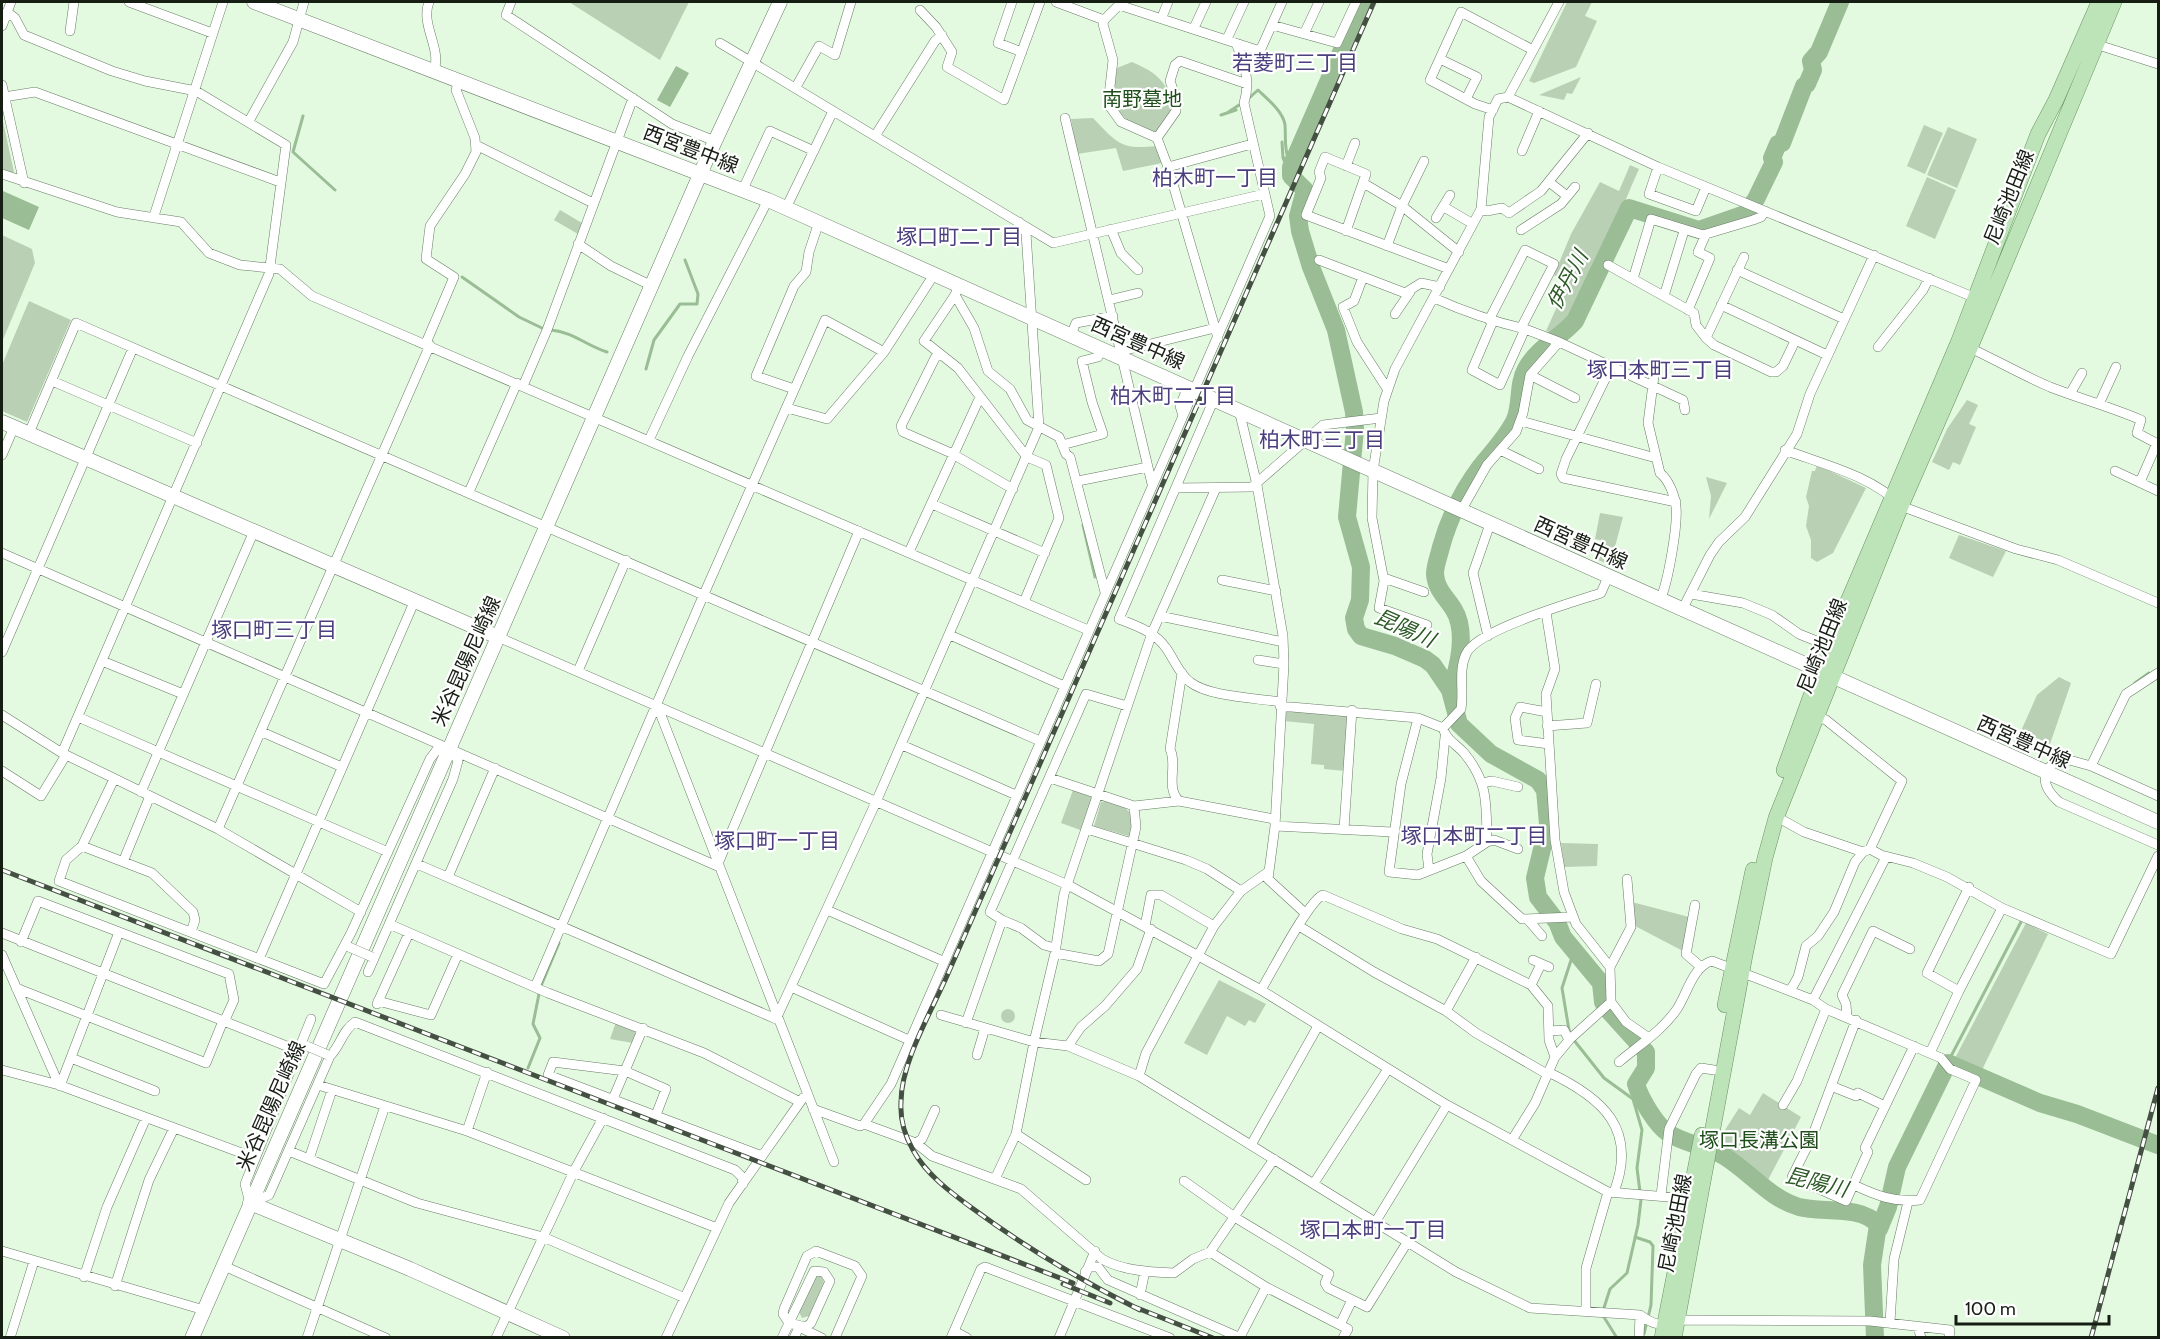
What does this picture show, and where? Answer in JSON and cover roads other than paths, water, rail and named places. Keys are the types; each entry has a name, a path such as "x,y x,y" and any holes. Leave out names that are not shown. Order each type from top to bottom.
{"main road":[{"name":"西宮豊中線","path":"254,2 743,189 935,273 957,290 1032,317 1101,348 1123,355 1191,389 1352,462 2158,822"},
{"name":"米谷昆陽尼崎線","path":"192,1338 715,141 780,2"},
{"name":"尼崎池田線","path":"2088,41 2099,2"},
{"name":"尼崎池田線","path":"1659,1325 1695,1200 1737,970 1745,901 1764,828 1982,301 2038,134 2088,41 2114,2"},
{"path":"8,424 498,637"},
{"name":"尼崎池田線","path":"1705,1146 1713,1070 1777,817 1816,716 1826,674 1829,646 1897,502"},
{"path":"250,1203 341,1240 563,1338"}],"street":[{"path":"2,26 11,2"},
{"path":"70,31 74,2"},
{"path":"129,2 212,33"},
{"path":"154,216 223,2"},
{"path":"249,121 293,42 304,2"},
{"path":"429,2 427,17 438,60 434,71"},
{"path":"511,2 506,15 672,124 715,141"},
{"path":"796,87 819,46 835,55 851,2"},
{"path":"1012,2 998,43 1022,52"},
{"path":"920,10 942,34 952,52 947,67 1004,100 1040,2"},
{"path":"1056,2 1104,20"},
{"path":"1162,17 1168,2"},
{"path":"1194,28 1206,2"},
{"path":"864,1124 891,1084 1183,416 1180,406 1191,389 1270,216 1244,103 1247,84 1245,66 1232,41 1244,2"},
{"path":"1104,20 1121,3 1260,51 1282,2"},
{"path":"1304,34 1319,2"},
{"path":"1272,25 1337,44 1356,2"},
{"path":"1508,97 1558,2"},
{"path":"2,771 41,796 64,754 271,267 286,145 196,91 145,81 88,62 24,35 15,18 7,12"},
{"path":"1493,110 1430,80 1461,12 1533,50"},
{"path":"1104,20 1113,60 1108,104 1121,122 1157,138 1182,213 1216,333"},
{"path":"875,136 935,41 942,34"},
{"path":"2088,41 2158,64"},
{"path":"720,44 796,87 1053,243 1264,194"},
{"path":"1440,59 1477,77 1466,99"},
{"path":"1157,138 1176,111 1176,98 1170,81 1175,65 1180,61 1247,84"},
{"path":"218,829 383,454 454,277 426,259 430,226 468,169 476,145 456,90 459,81"},
{"path":"2,85 24,183"},
{"path":"4,97 35,92 177,142 280,182"},
{"path":"1427,625 1379,608 1384,578 1372,518 1373,471 1381,418 1395,369 1482,209 1486,178 1484,156 1493,110 1498,99 1508,97 1706,188 1982,301"},
{"path":"469,492 520,385 578,244 633,98"},
{"path":"786,208 833,111"},
{"path":"1522,151 1539,111"},
{"path":"1065,118 1152,484"},
{"path":"743,189 771,131 814,151"},
{"path":"1482,209 1487,211 1502,208 1509,213 1541,191 1588,133"},
{"path":"1346,166 1355,143"},
{"path":"1168,167 1252,144"},
{"path":"476,145 593,203"},
{"path":"1346,231 1365,184 1366,174 1325,157 1318,172 1321,178 1306,215 1346,231 1449,269"},
{"path":"1387,246 1402,206 1424,161"},
{"path":"1658,167 1649,194 1696,211 1706,188"},
{"path":"2,174 117,212 181,222 208,253 230,262 280,269 312,296 1088,630"},
{"path":"1549,182 1567,196"},
{"path":"1365,184 1402,206 1459,252"},
{"path":"1521,230 1561,204 1575,187"},
{"path":"1436,218 1450,195"},
{"path":"649,440 688,356 768,200"},
{"path":"1444,207 1473,224"},
{"path":"1633,279 1651,219 1684,231 1706,234 1761,217 1762,210"},
{"path":"794,389 756,376 794,286 806,272 809,252 819,222"},
{"path":"776,1019 793,988 902,745 1040,427 1026,233 1019,222"},
{"path":"1111,229 1121,253 1138,270"},
{"path":"1664,296 1684,231"},
{"path":"1688,310 1710,258 1698,252 1706,234"},
{"path":"578,244 611,266 652,285"},
{"path":"1525,250 1554,264 1523,328 1500,385 1472,370 1491,321 1525,250"},
{"path":"1682,610 1710,555 1752,506 1797,434 1805,414 1806,402 1874,255"},
{"path":"1706,338 1744,257"},
{"path":"1319,260 1405,293 1410,292"},
{"path":"1608,265 1694,313 1700,332 1714,345 1771,372 1776,372 1783,366 1795,340"},
{"path":"1737,270 1844,319"},
{"path":"787,408 827,418 884,352 935,273"},
{"path":"1363,277 1354,301 1343,307 1357,342 1388,390"},
{"path":"1878,347 1923,290 1929,278"},
{"path":"1395,314 1410,292 1421,283 1440,287"},
{"path":"957,290 924,341 958,368 1027,457 1046,465 1059,518 1024,602"},
{"path":"957,290 974,328 988,371 1010,389 1027,420 1055,434 1062,445 1078,481 1105,592"},
{"path":"1109,300 1137,293"},
{"path":"1434,298 1476,317 1523,328 1555,340 1683,400 1685,410"},
{"path":"1721,305 1827,355"},
{"path":"1071,335 1076,323 1113,316"},
{"path":"535,987 825,320 884,352"},
{"path":"29,433 76,323 547,525 1040,741"},
{"path":"1123,355 1216,333"},
{"path":"1457,509 1487,465 1502,451 1521,421 1530,375 1555,340"},
{"path":"1964,346 2070,394 2100,402 2141,420 2137,433 2158,444 2140,482"},
{"path":"2,652 133,348"},
{"path":"1062,445 1103,434 1082,361 1098,357 1101,348"},
{"path":"938,352 901,426 903,432 951,453 953,457 1013,489"},
{"path":"1611,367 1566,459 1561,474 1563,478 1676,502"},
{"path":"2100,402 2116,367"},
{"path":"2070,394 2082,373"},
{"path":"1530,375 1575,398"},
{"path":"1654,376 1648,423 1656,458 1676,502 1665,587 1660,600"},
{"path":"52,381 197,443"},
{"path":"909,552 980,397"},
{"path":"1214,399 1119,619 1152,633 1166,647 1187,680 1201,689 1280,704 1418,718 1446,729 1463,752 1486,792 1487,842"},
{"path":"1239,410 1257,485 1283,642 1284,664 1268,879 1305,913"},
{"path":"1176,488 1257,485 1323,425 1381,418"},
{"path":"1521,421 1576,438 1656,458"},
{"path":"2,455 8,424"},
{"path":"1785,450 1850,475 1897,502 2016,549 2058,560 2158,603"},
{"path":"1502,451 1539,469"},
{"path":"1078,481 1148,467"},
{"path":"2115,471 2158,490"},
{"path":"995,1179 1016,1134 1068,885 1152,633 1215,488"},
{"path":"932,504 1045,553"},
{"path":"1488,636 1473,573 1490,524"},
{"path":"123,862 158,752 254,531"},
{"path":"717,866 859,531"},
{"path":"2,553 717,866"},
{"path":"578,671 626,560"},
{"path":"1429,870 1427,854 1442,778 1446,729 1460,711 1462,668 1466,654 1488,636 1514,623 1600,593 1608,577"},
{"path":"1384,578 1424,592"},
{"path":"1222,580 1276,591"},
{"path":"1691,594 1743,603 1772,615 1799,634 1829,646"},
{"path":"259,959 415,600"},
{"path":"1546,612 1555,669 1546,694 1546,712 1559,873 1573,917 1610,967"},
{"path":"1160,616 1283,642"},
{"path":"950,635 1064,686"},
{"path":"498,637 1068,885 1261,990 1447,1105 1611,1192 1695,1200"},
{"path":"1258,660 1284,664"},
{"path":"102,661 183,694"},
{"path":"1179,801 1173,789 1173,756 1170,749 1182,673"},
{"path":"2091,766 2126,694 2158,673"},
{"path":"1547,726 1587,723 1596,684"},
{"path":"1127,706 1086,694 990,912 1021,928 1055,951 1099,961 1104,959 1110,950 1134,845 1136,827 1134,806"},
{"path":"657,705 776,1019 834,1162"},
{"path":"1546,712 1520,707 1515,718 1518,740 1549,744"},
{"path":"1344,829 1352,710"},
{"path":"2,715 64,754 218,829 361,912"},
{"path":"1790,991 1798,977 1806,946 1818,936 1831,917 1847,875 1867,850 1902,781 1826,720 1816,716"},
{"path":"78,717 388,852"},
{"path":"1418,718 1405,763 1392,832 1389,872 1418,875 1466,856 1494,840 1518,849"},
{"path":"262,732 342,767"},
{"path":"902,745 1016,795"},
{"path":"114,778 82,846 66,860 58,881 324,984 346,946 430,759 436,752 450,748"},
{"path":"368,972 453,779 458,761 450,748"},
{"path":"2158,796 2091,766 2062,758 2054,762 2046,773 2044,782 2048,792 2059,802 2158,845"},
{"path":"448,877 495,768"},
{"path":"1050,778 1134,806 1179,801 1274,822 1392,832"},
{"path":"1482,783 1492,781 1518,788"},
{"path":"1777,817 1804,832 1913,863 1969,887 2002,908 2111,954 2158,856"},
{"path":"1087,829 1197,865 1241,891"},
{"path":"82,846 152,873 193,912 195,920 191,932"},
{"path":"1466,856 1481,881 1522,920 1573,917"},
{"path":"1813,1000 1886,857"},
{"path":"417,864 776,1019"},
{"path":"1139,1076 1146,1053 1214,926 1241,891 1268,872"},
{"path":"1512,1140 1549,1077 1548,1073 1555,1057 1571,1038 1607,1005 1610,967 1631,927 1627,879"},
{"path":"1959,990 1927,973 1969,887"},
{"path":"1068,1046 1081,1028 1105,1006 1137,969 1148,928 1151,895 1161,896 1214,926"},
{"path":"1261,990 1305,913 1318,897 1323,895 1402,929 1437,939 1532,985 1546,1002 1549,1040 1555,1057"},
{"path":"16,988 206,1063 234,1000 229,975 38,901 21,942"},
{"path":"1695,905 1686,954 1701,967"},
{"path":"1930,1053 1959,990 2002,908"},
{"path":"827,910 943,961"},
{"path":"966,1023 1002,920"},
{"path":"1528,921 1542,936"},
{"path":"389,924 535,987 704,1053 800,1102"},
{"path":"1299,926 1374,972 1446,1011 1476,1033 1548,1073 1598,1104 1614,1119 1623,1149 1586,1268 1586,1310"},
{"path":"1910,949 1873,931 1842,995 1852,1019 1812,1137 1792,1177 1846,1201 1868,1152 1865,1148 1914,1046"},
{"path":"59,1085 119,932"},
{"path":"2,933 224,1022 329,1056"},
{"path":"409,933 377,1004 430,1015 458,954"},
{"path":"346,946 373,957"},
{"path":"2,955 59,1085"},
{"path":"1446,1011 1476,957"},
{"path":"1619,1062 1673,1016 1701,967 1712,961 1813,1000 1826,1010 1941,1058 1947,1066 1976,1080 1920,1200 1908,1202 1891,1199 1854,1185"},
{"path":"1532,985 1541,964"},
{"path":"793,988 909,1040"},
{"path":"1607,1005 1644,1042"},
{"path":"1783,1105 1797,1081 1826,1010"},
{"path":"940,1015 1034,1042 1068,1046 1139,1076 1470,1280 1530,1308 1603,1311 1659,1325 1890,1322 1950,1330 1949,1338"},
{"path":"311,1019 303,1047 245,1184 250,1203 269,1195 329,1056 338,1048 346,1029 355,1022 735,1170 742,1177 743,1184"},
{"path":"1251,1145 1318,1026"},
{"path":"613,1099 643,1028"},
{"path":"977,1055 985,1028"},
{"path":"1550,1031 1564,1030 1571,1038"},
{"path":"71,1058 155,1091"},
{"path":"656,1115 666,1089 625,1071 553,1062 548,1075 762,1156"},
{"path":"1661,1195 1668,1132 1696,1074 1701,1068 1713,1070"},
{"path":"2,1070 59,1085 255,1158"},
{"path":"1314,1183 1388,1070"},
{"path":"467,1131 487,1072"},
{"path":"318,1085 467,1131 717,1228"},
{"path":"1831,1086 1856,1096 1858,1093 1885,1106"},
{"path":"309,1159 332,1090"},
{"path":"666,1338 717,1228 743,1184 807,1093"},
{"path":"1376,1221 1447,1105"},
{"path":"307,1338 385,1106"},
{"path":"813,1109 916,1143 932,1156 1020,1189 1115,1265 1145,1271 1174,1273 1193,1259 1210,1252 1236,1218 1274,1159"},
{"path":"916,1143 921,1139 935,1110"},
{"path":"84,1276 107,1207 146,1118"},
{"path":"496,1338 574,1171 603,1118"},
{"path":"115,1286 149,1180 174,1128"},
{"path":"1016,1134 1086,1180"},
{"path":"289,1151 417,1203 543,1237 685,1298"},
{"path":"1184,1181 1236,1218 1329,1275 1325,1283 1328,1288 1351,1302 1367,1307 1408,1241"},
{"path":"1890,1322 1894,1259 1908,1202"},
{"path":"2,1251 115,1286 204,1310"},
{"path":"822,1338 789,1323 783,1314 808,1254 819,1251 855,1266 862,1276 835,1338"},
{"path":"1059,1338 1095,1251"},
{"path":"1210,1252 1266,1287 1348,1329 1343,1338"},
{"path":"10,1338 34,1261"},
{"path":"1108,1280 1109,1269 1115,1265"},
{"path":"224,1266 386,1338"},
{"path":"1085,1272 1091,1266 1098,1267 1108,1280 1241,1337 1266,1287"},
{"path":"967,1338 952,1334 981,1269 986,1267 1074,1302 1080,1301 1170,1338"},
{"path":"782,1338 811,1274 821,1271 827,1274 830,1281 811,1323 806,1328 799,1327"},
{"path":"1140,1295 1145,1271"},
{"path":"1340,1325 1351,1302"},
{"path":"1639,1338 1659,1325"},
{"path":"1918,1326 1921,1338"},
{"path":"794,1338 799,1327"}],"waterway":[{"name":"昆陽川","path":"1363,2 1291,167 1291,176 1305,190 1298,216 1300,231 1311,267 1336,330 1354,412 1355,429 1347,517 1361,567 1360,600 1354,618 1356,629 1361,636 1395,646 1433,665 1450,690 1459,724 1491,754 1538,780 1545,790 1548,824 1535,878 1538,897 1557,922 1563,937 1601,983 1603,1002 1608,1010 1646,1052 1646,1068 1636,1084 1658,1124 1675,1137 1724,1156 1788,1203 1808,1209 1852,1212 1871,1219 1878,1225 1872,1265 1875,1338"},
{"name":"伊丹川","path":"1450,690 1459,661 1460,628 1454,610 1437,585 1436,564 1452,515 1474,475 1514,422 1521,382 1526,369 1542,349 1575,321 1629,208 1699,230 1745,214 1756,199 1774,162 1772,158 1778,144 1782,143 1804,86 1813,70 1811,61 1819,52 1840,2"},
{"path":"1248,99 1258,90 1284,120 1288,158 1283,158 1291,176"},
{"path":"1227,113 1242,103"},
{"path":"1221,115 1236,110"},
{"path":"303,116 293,152 335,190"},
{"path":"1282,142 1283,158"},
{"path":"646,369 654,340 680,304 697,304 698,294 685,260"},
{"path":"462,277 519,317 544,329"},
{"path":"551,330 566,333 607,352"},
{"path":"1083,525 1095,577"},
{"path":"2135,683 2149,673"},
{"path":"1948,1062 2022,920"},
{"path":"541,986 559,943"},
{"path":"1574,951 1562,988 1569,1030 1573,1039 1604,1078 1633,1099 1642,1130 1637,1168 1641,1200 1638,1225 1627,1273 1610,1289 1602,1314 1617,1338"},
{"path":"528,1068 540,1038 533,1024 539,994"},
{"path":"1879,1229 1888,1207 1897,1167 1948,1063 2040,1103 2077,1114 2158,1145"},
{"path":"1635,1237 1650,1242 1653,1246 1651,1305 1644,1334"}],"railway":[{"path":"1140,1310 1033,1250 955,1196 939,1182 918,1159 908,1139 901,1114 902,1087 911,1055 1374,2"},
{"path":"2,870 1073,1283"},
{"path":"2091,1338 2158,1088"},
{"path":"1063,1284 1110,1303"},
{"path":"1132,1306 1213,1338"}],"district":[{"name":"若菱町三丁目","path":"1295,62"},
{"name":"柏木町一丁目","path":"1215,177"},
{"name":"塚口町二丁目","path":"959,236"},
{"name":"塚口本町三丁目","path":"1660,369"},
{"name":"柏木町二丁目","path":"1173,395"},
{"name":"柏木町三丁目","path":"1322,439"},
{"name":"塚口町三丁目","path":"274,629"},
{"name":"塚口本町二丁目","path":"1474,835"},
{"name":"塚口町一丁目","path":"777,840"},
{"name":"塚口本町一丁目","path":"1373,1229"}],"park label":[{"name":"南野墓地","path":"1142,99"},
{"name":"塚口長溝公園","path":"1759,1140"}]}
